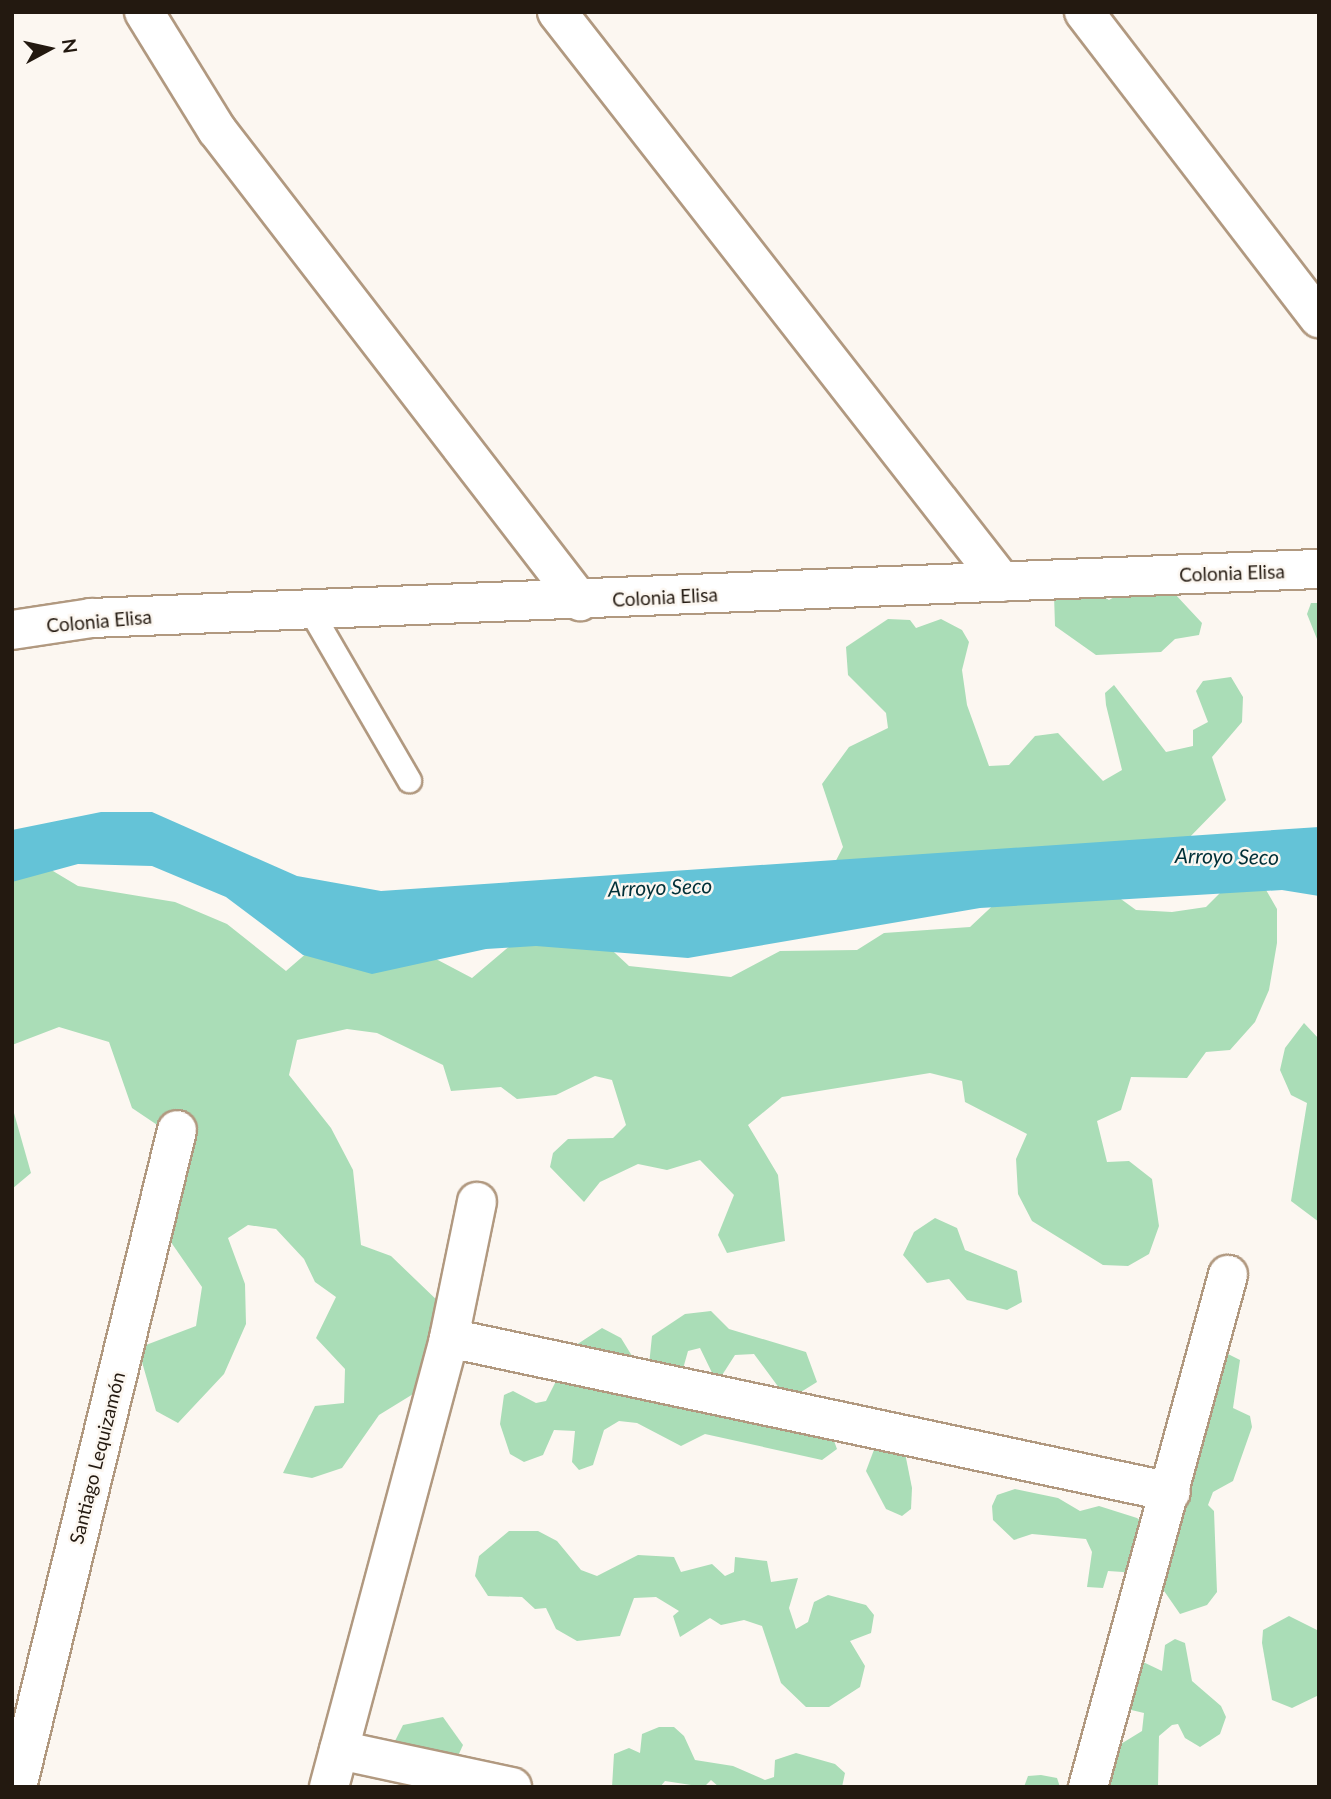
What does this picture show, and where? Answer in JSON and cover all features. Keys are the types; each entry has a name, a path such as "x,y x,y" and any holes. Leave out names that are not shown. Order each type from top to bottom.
{"street":[{"path":"144,12 217,130 580,601"},
{"path":"557,12 1002,582"},
{"path":"1084,12 1319,318"},
{"name":"Colonia Elisa","path":"12,631 90,618 580,601 1319,569"},
{"name":"Santiago Lequizamón","path":"17,1787 177,1130"},
{"path":"329,1787 449,1338 477,1202"},
{"path":"1088,1787 1171,1492 1228,1275"},
{"path":"449,1338 1171,1492"},
{"path":"339,1750 512,1787"}],"lane":[{"path":"310,610 409,780"}],"green space":[{"path":"1123,592 1174,593 1202,623 1199,635 1175,639 1161,652 1096,655 1055,626 1054,595 1097,593 1109,600"},
{"path":"1311,603 1319,603 1319,644 1307,614"},
{"path":"888,619 910,620 916,628 941,619 962,630 969,642 962,670 967,705 989,766 1009,765 1035,736 1058,733 1103,781 1122,770 1106,705 1105,693 1114,685 1166,752 1193,746 1193,730 1208,722 1196,691 1203,681 1231,677 1243,697 1242,722 1212,757 1226,800 1184,843 829,874 843,847 822,784 849,747 888,728 886,713 848,675 846,647"},
{"path":"38,862 78,886 175,902 227,924 286,971 316,945 417,949 472,978 518,939 601,940 629,966 731,977 780,951 857,950 884,933 970,927 1003,896 1114,894 1136,910 1172,912 1206,907 1225,888 1262,883 1277,909 1277,943 1269,990 1255,1022 1230,1050 1206,1052 1187,1078 1131,1077 1121,1110 1097,1121 1107,1162 1129,1161 1152,1179 1159,1226 1149,1254 1128,1266 1103,1265 1032,1221 1018,1194 1016,1159 1027,1134 965,1102 962,1081 930,1073 782,1097 748,1125 778,1175 785,1241 727,1253 718,1235 734,1195 700,1160 667,1170 638,1164 600,1182 584,1202 550,1167 553,1153 568,1139 613,1138 626,1125 612,1080 595,1076 556,1095 517,1099 501,1087 451,1091 443,1065 377,1033 347,1029 297,1040 289,1075 331,1128 353,1170 361,1245 391,1256 442,1305 418,1391 379,1415 342,1468 312,1478 283,1473 315,1406 344,1403 345,1369 316,1338 336,1297 315,1282 304,1259 276,1229 248,1225 228,1238 245,1284 246,1324 224,1374 178,1423 156,1411 138,1348 196,1326 202,1287 166,1235 179,1177 193,1149 132,1108 109,1042 59,1027 12,1045 12,872"},
{"path":"1304,1023 1319,1039 1319,1222 1291,1201 1307,1103 1291,1095 1280,1070 1285,1048"},
{"path":"12,1106 31,1173 12,1189"},
{"path":"935,1218 957,1228 965,1250 1017,1271 1022,1302 1007,1310 967,1300 949,1279 927,1283 903,1255 914,1232"},
{"path":"711,1311 729,1329 806,1352 817,1382 788,1400 754,1354 735,1355 717,1383 700,1348 688,1351 681,1376 649,1365 652,1336 685,1314"},
{"path":"602,1328 621,1338 637,1364 756,1424 830,1430 837,1449 822,1460 705,1434 681,1446 637,1423 619,1421 604,1430 593,1465 579,1470 572,1462 575,1431 554,1430 543,1455 524,1462 510,1454 500,1424 504,1395 513,1391 536,1403 546,1401 573,1347"},
{"path":"1224,1352 1240,1360 1233,1408 1250,1416 1252,1427 1233,1481 1213,1492 1208,1505 1214,1511 1217,1592 1207,1605 1180,1614 1162,1588"},
{"path":"875,1447 904,1448 912,1488 911,1509 902,1516 886,1509 866,1471"},
{"path":"1015,1489 1058,1498 1080,1511 1099,1506 1137,1518 1149,1528 1138,1573 1108,1571 1103,1588 1087,1587 1092,1552 1086,1539 1032,1534 1014,1540 993,1520 992,1506 997,1495"},
{"path":"509,1531 538,1531 557,1541 581,1570 597,1576 638,1555 674,1557 681,1572 712,1564 725,1576 734,1572 735,1557 767,1561 771,1582 798,1578 789,1608 796,1629 808,1622 814,1602 828,1595 866,1605 874,1615 871,1633 850,1641 865,1666 860,1687 829,1707 806,1707 781,1683 762,1626 744,1620 721,1625 710,1618 680,1637 673,1616 679,1611 656,1597 634,1598 620,1636 577,1641 556,1629 546,1608 535,1609 522,1597 488,1596 475,1576 479,1556"},
{"path":"1289,1616 1319,1631 1319,1695 1292,1708 1272,1700 1262,1643 1263,1630"},
{"path":"1175,1639 1185,1643 1192,1681 1221,1706 1226,1717 1220,1734 1200,1747 1185,1738 1178,1724 1172,1725 1159,1736 1158,1787 1094,1787 1116,1747 1142,1731 1144,1713 1123,1708 1141,1661 1162,1671 1165,1645"},
{"path":"443,1717 463,1745 453,1767 393,1745 403,1725"},
{"path":"659,1727 674,1727 684,1736 695,1760 733,1766 765,1780 774,1777 775,1760 796,1753 835,1764 845,1773 842,1787 719,1787 711,1780 704,1787 665,1781 660,1787 612,1787 614,1754 629,1748 640,1753 642,1734"},
{"path":"1028,1776 1057,1778 1060,1787 1024,1787"}],"water":[{"name":"Arroyo Seco","path":"101,812 152,812 297,876 381,891 1319,827 1319,896 1282,890 980,908 688,958 536,946 486,949 372,974 303,955 226,897 152,866 78,864 12,882 12,830"}]}
